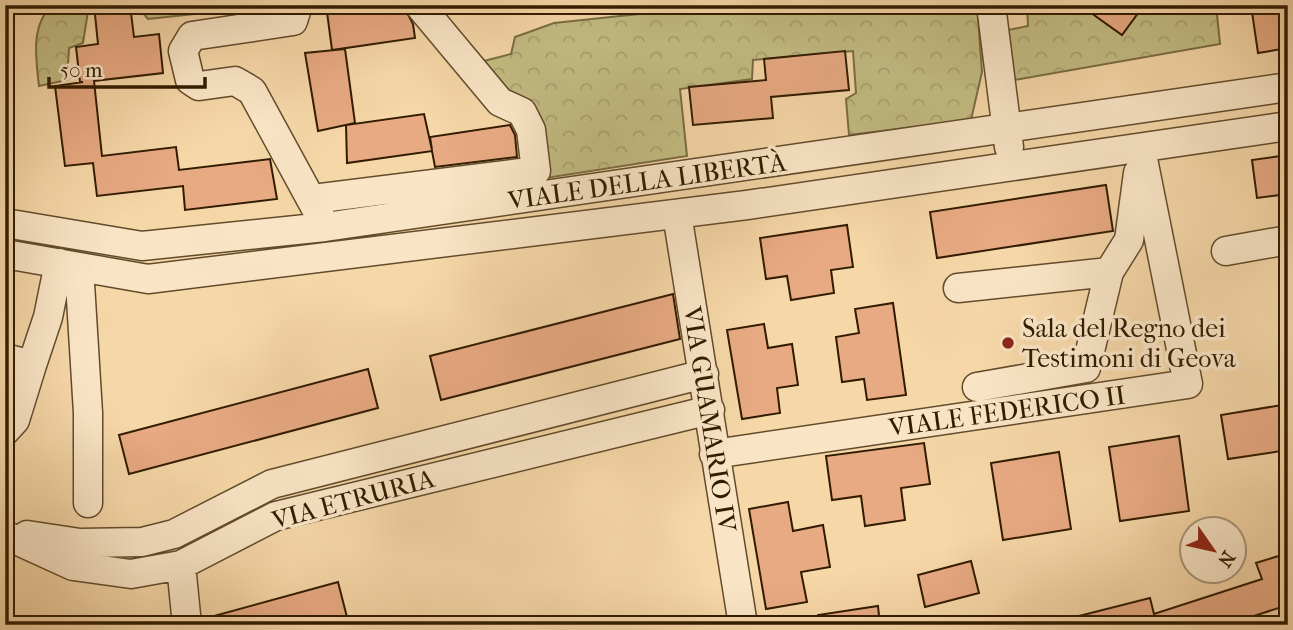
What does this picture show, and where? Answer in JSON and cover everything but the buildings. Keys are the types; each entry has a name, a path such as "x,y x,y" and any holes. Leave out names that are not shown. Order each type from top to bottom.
{"street":[{"path":"298,5 293,21 192,36 183,51 190,80 199,86 235,81 252,91 313,199 325,227"},
{"path":"313,199 536,171 531,130 522,112 500,102 419,5"},
{"path":"991,5 1011,167"},
{"name":"VIALE DELLA LIBERTÀ","path":"5,223 142,246 325,227 1007,130 1288,87"},
{"name":"VIALE DELLA LIBERTÀ","path":"5,254 148,279 677,214 1288,126"},
{"path":"977,387 1086,368 1109,271 1129,240 1141,149"},
{"name":"VIALE FEDERICO II","path":"714,454 1188,384 1141,149"},
{"name":"VIA GUAMARIO IV","path":"677,214 743,625"},
{"path":"1226,251 1288,240"},
{"path":"5,431 15,420 18,361 48,317 69,265"},
{"path":"69,265 88,413 88,503"},
{"path":"958,288 1109,271"},
{"name":"VIA ETRURIA","path":"5,534 80,543 142,542 174,534 272,484 704,374"},
{"name":"VIA ETRURIA","path":"5,534 73,566 131,573 181,565 276,516 710,410"},
{"path":"181,565 187,625"}],"green space":[{"path":"53,5 89,5 83,43 69,48 67,80 39,86 36,42 41,22"},
{"path":"136,5 279,5 148,19"},
{"path":"647,5 977,5 982,72 971,120 849,135 846,99 856,93 853,51 753,60 752,79 680,89 687,156 546,178 497,94 484,61 511,54 515,37 554,23 639,14"},
{"path":"1027,5 1216,5 1220,44 1014,80 1008,30 1028,26"}],"place":[{"name":"Sala del Regno dei Testimoni di Geova","path":"1008,343"}]}
